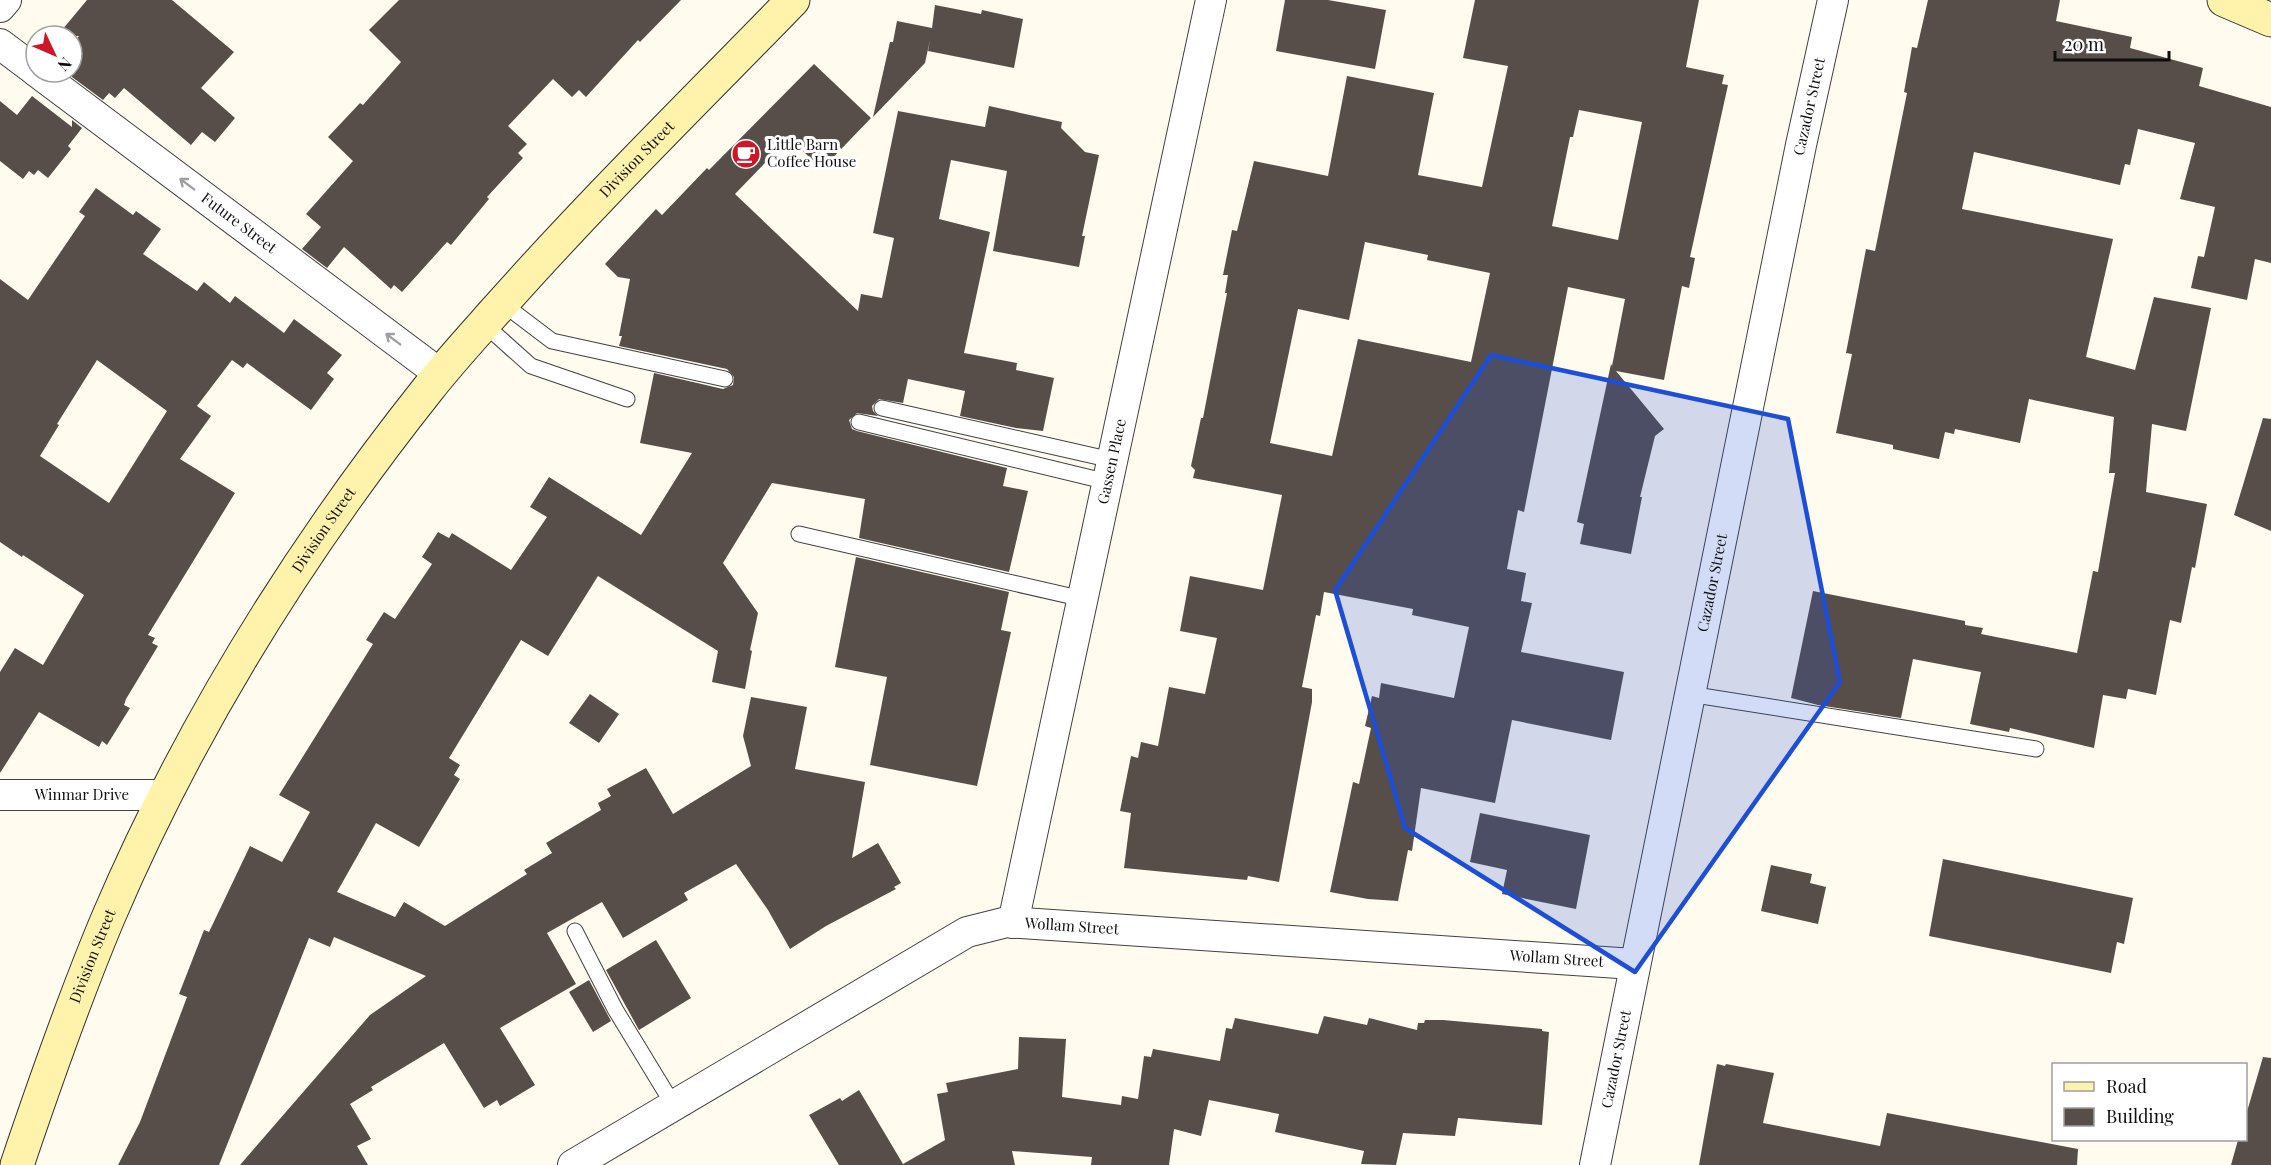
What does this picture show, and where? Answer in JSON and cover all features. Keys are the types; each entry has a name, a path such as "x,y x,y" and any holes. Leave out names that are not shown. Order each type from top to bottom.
{"street":[{"path":"0,7 6,0"},
{"name":"Division Street","path":"17,1165 57,1045 96,948 166,795 252,641 327,524 440,374 546,253 793,0"},
{"name":"Gassen Place","path":"1013,922 1211,0"},
{"name":"Cazador Street","path":"1595,1165 1801,145 1833,0"},
{"path":"2224,0 2271,20"},
{"name":"Future Street","path":"0,44 24,63"},
{"name":"Future Street","path":"52,84 440,374"},
{"name":"Winmar Drive","path":"0,795 166,795"},
{"name":"Wollam Street","path":"573,1165 967,932 1013,922 1634,964"}],"lane":[{"path":"493,314 552,341 725,379"},
{"path":"493,314 531,366 627,399"},
{"path":"882,408 1110,471"},
{"path":"859,422 1110,471"},
{"path":"799,534 1083,599"},
{"path":"1689,694 2036,749"},
{"path":"575,931 615,1009 674,1106"}],"highlighted area":[{"path":"1491,355 1788,419 1840,682 1635,972 1405,828 1335,590"}],"building":[{"path":"87,0 172,0 234,52 201,88 235,118 215,142 202,132 191,145 124,88 115,98 109,93 103,100 81,84 84,84 84,24 67,24"},
{"path":"399,0 681,0 640,42 638,40 586,97 579,90 572,97 553,79 508,126 527,144 518,153 523,158 487,197 489,199 451,245 447,242 402,292 394,285 391,289 344,247 327,268 302,249 321,227 306,214 353,161 328,137 360,103 363,105 401,62 369,30"},
{"path":"1285,0 1328,0 1386,10 1375,69 1276,51"},
{"path":"1475,0 1699,0 1686,67 1724,75 1722,84 1728,85 1690,257 1695,258 1689,288 1682,286 1664,380 1616,371 1664,429 1655,436 1640,497 1642,497 1631,554 1580,544 1584,524 1577,522 1625,299 1568,287 1524,512 1518,510 1507,569 1526,573 1521,601 1532,603 1521,652 1624,672 1611,740 1512,720 1495,803 1421,788 1412,851 1408,850 1398,901 1368,899 1330,892 1353,782 1359,784 1371,728 1365,726 1372,696 1379,698 1381,683 1454,698 1469,627 1412,615 1413,609 1324,592 1320,616 1316,615 1302,687 1312,689 1312,702 1279,882 1248,876 1247,880 1124,868 1131,813 1120,811 1131,756 1138,758 1141,742 1158,746 1169,687 1205,694 1217,638 1180,631 1190,576 1263,590 1282,495 1193,478 1195,470 1191,466 1201,418 1203,418 1227,293 1225,293 1228,275 1223,275 1232,230 1237,231 1254,161 1328,176 1347,76 1434,93 1418,175 1482,187 1508,66 1463,58","holes":["1579,110 1642,122 1618,240 1552,226 1570,137 1573,137","1365,242 1428,255 1427,260 1490,273 1471,362 1358,339 1332,456 1270,443 1298,309 1349,320"]},
{"path":"1928,0 2060,0 2056,21 2132,37 2130,48 2203,68 2199,86 2271,107 2271,263 2255,259 2247,300 2191,288 2198,256 2204,257 2215,207 2180,199 2195,143 2138,129 2130,165 2125,164 2120,185 1974,152 1962,209 2113,239 2086,357 2135,370 2154,297 2211,308 2186,431 2152,424 2146,492 2207,504 2195,568 2192,567 2181,623 2170,620 2156,695 2128,689 2126,699 2103,695 2094,748 2010,728 2009,732 1970,724 1981,672 1913,659 1901,718 1818,705 1791,698 1813,591 1965,621 1965,625 1983,628 1981,634 2077,653 2093,571 2098,572 2115,473 2109,473 2114,417 2029,399 2020,443 1955,429 1954,434 1945,432 1939,459 1893,449 1893,445 1836,433 1852,354 1846,353 1866,249 1875,251 1907,93 1904,92 1912,47 1917,48"},
{"path":"935,5 981,14 982,10 1023,19 1014,68 928,51 930,40 925,63 873,117 897,21 932,28"},
{"path":"814,64 871,118 822,169 789,138 735,194 858,311 861,294 882,298 894,238 873,233 898,111 985,127 989,106 1062,122 1061,128 1085,152 1099,155 1082,236 1085,236 1079,267 993,251 1007,171 951,160 939,219 990,232 964,353 1017,363 1016,370 1054,378 1043,431 1016,428 960,416 965,391 908,379 903,403 879,399 872,406 878,416 857,413 849,420 852,429 857,431 1007,468 1003,486 1028,491 1009,572 859,538 865,499 772,483 723,563 758,613 745,689 712,682 718,651 598,576 548,656 521,640 449,758 460,765 454,775 460,779 419,847 376,823 337,892 395,917 404,902 445,926 527,874 524,870 552,853 546,843 601,810 598,803 611,796 607,789 646,768 673,814 751,766 743,736 751,697 807,707 795,769 865,782 852,858 878,843 901,883 894,887 896,889 826,926 790,949 768,910 736,864 684,893 688,900 623,938 602,902 547,933 576,984 500,1028 535,1085 500,1106 497,1100 484,1108 444,1043 371,1087 373,1090 350,1104 371,1139 357,1146 368,1165 240,1165 370,1015 426,976 334,937 330,947 309,938 219,1165 118,1165 140,1122 187,997 179,994 204,930 209,932 250,846 282,862 310,812 279,795 373,644 366,640 384,612 395,619 432,564 422,557 438,532 449,538 452,533 511,570 547,517 530,507 549,477 641,535 692,453 640,443 654,373 723,389 733,385 734,377 727,369 619,346 630,279 618,277 605,264 656,209 662,215"},
{"path":"32,96 72,127 72,120 82,128 68,146 71,149 48,178 38,170 34,175 29,171 23,179 0,161 0,101 17,115"},
{"path":"96,188 133,215 136,211 161,229 143,254 197,291 204,282 230,303 235,296 284,333 294,319 342,355 327,373 334,379 311,410 247,363 243,368 232,360 197,406 211,416 180,459 235,493 148,635 155,638 152,643 158,646 126,699 124,705 130,708 107,745 102,741 99,747 39,712 0,773 0,672 15,648 43,665 84,595 0,542 0,279 28,300 85,216 79,212","holes":["97,360 167,411 109,503 40,456"]},
{"path":"2263,418 2271,419 2271,531 2234,515"},
{"path":"856,557 1009,592 1001,630 1011,632 977,786 870,765 887,677 835,667"},
{"path":"590,694 619,714 599,743 569,723"},
{"path":"1480,813 1590,835 1576,909 1502,894 1507,870 1470,862"},
{"path":"1943,859 2133,898 2124,944 2117,942 2111,973 1929,936"},
{"path":"1771,865 1812,874 1810,883 1826,887 1818,924 1761,911"},
{"path":"656,940 691,998 639,1030 606,970"},
{"path":"589,980 611,1021 593,1032 569,992"},
{"path":"1324,1016 1367,1025 1369,1018 1417,1030 1418,1023 1424,1023 1425,1020 1443,1020 1542,1029 1542,1031 1549,1032 1542,1125 1458,1118 1455,1136 1403,1133 1396,1165 1361,1164 1364,1151 1275,1132 1279,1114 1209,1100 1201,1136 1174,1129 1169,1165 1091,1165 1092,1157 1012,1151 1015,1165 839,1165 809,1115 840,1098 842,1101 859,1090 903,1164 945,1140 937,1094 948,1092 946,1083 1018,1069 1019,1037 1066,1039 1062,1097 1121,1105 1122,1096 1138,1099 1144,1056 1151,1057 1153,1049 1220,1061 1226,1028 1232,1029 1235,1018 1318,1034"},
{"path":"2263,1057 2271,1058 2271,1165 2231,1165 2238,1141 2247,1141 2247,1112"},
{"path":"1717,1064 1774,1073 1763,1123 1880,1146 1887,1113 2078,1149 2077,1165 1699,1165"}],"place":[{"name":"Little Barn Coffee House","path":"746,154"}]}
